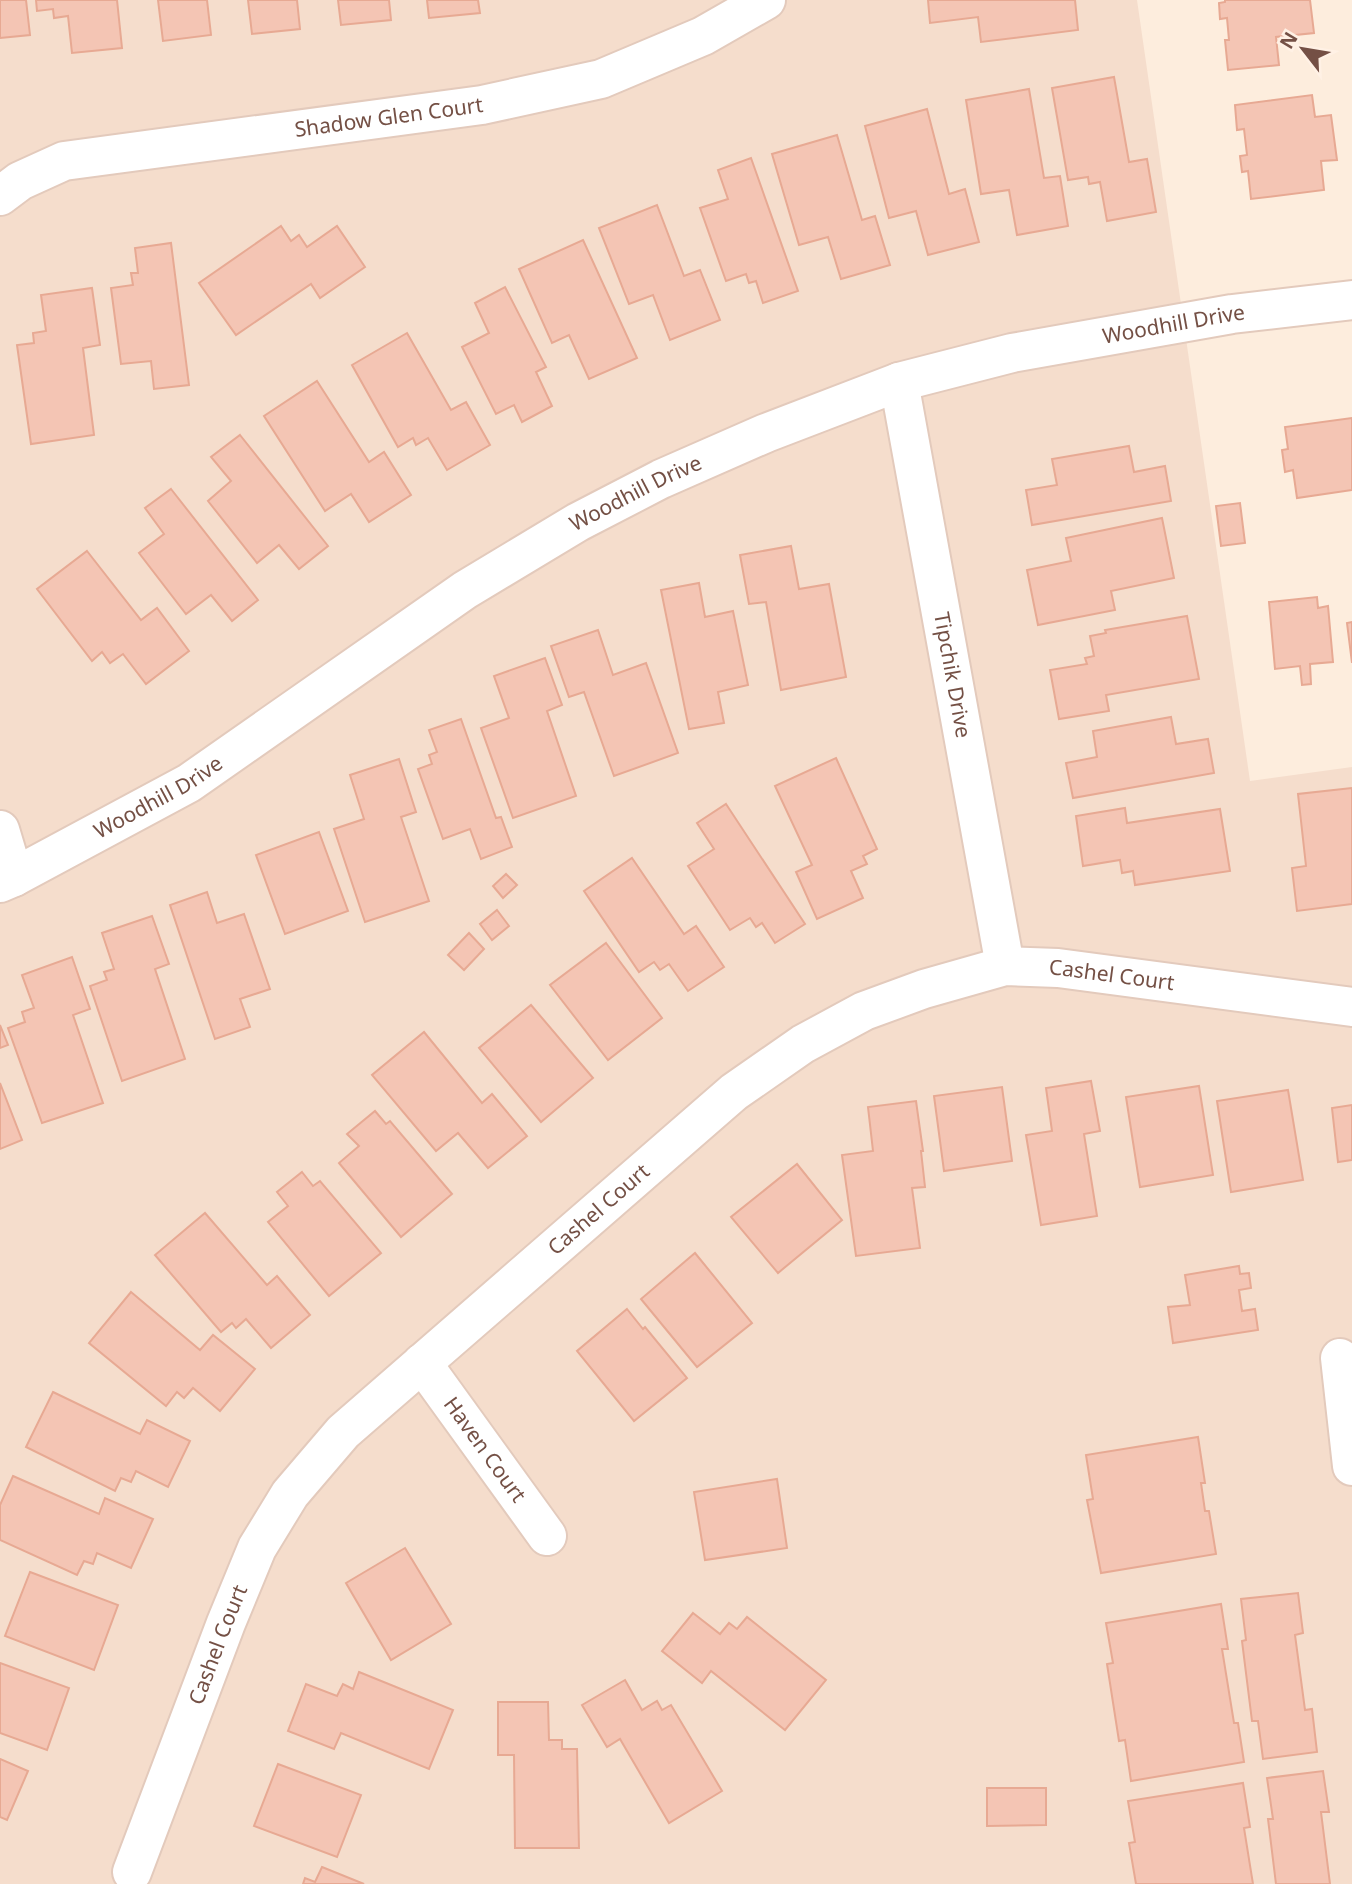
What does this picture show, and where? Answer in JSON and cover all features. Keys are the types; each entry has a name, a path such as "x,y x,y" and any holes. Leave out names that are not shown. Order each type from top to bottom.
{"street":[{"name":"Shadow Glen Court","path":"0,196 20,181 64,161 482,105 601,79 703,36 766,0"},
{"name":"Woodhill Drive","path":"7,880 188,783 465,590 578,522 661,479 766,433 899,382 1012,353 1232,314 1352,300"},
{"name":"Tipchik Drive","path":"899,382 1005,966"},
{"path":"0,830 7,880"},
{"name":"Cashel Court","path":"132,1872 257,1548 290,1494 343,1432 734,1092 803,1044 864,1011 924,989 1005,966 1058,968 1352,1007"},
{"path":"1340,1358 1352,1466"},
{"name":"Haven Court","path":"422,1363 547,1536"}],"shaded area":[{"path":"0,0 1137,0 1250,781 1352,767 1352,1884 0,1884"}],"building":[{"path":"0,0 26,0 30,35 0,38"},
{"path":"36,0 117,0 122,48 72,53 68,16 54,18 53,9 37,11"},
{"path":"158,0 207,0 211,35 163,41"},
{"path":"248,0 297,0 300,29 252,34"},
{"path":"338,0 389,0 391,20 341,25"},
{"path":"427,0 478,0 480,13 429,18"},
{"path":"928,0 1075,0 1078,30 981,42 978,17 930,23"},
{"path":"1225,0 1310,0 1314,33 1276,37 1279,65 1228,70 1225,40 1229,40 1227,18 1220,19 1219,3"},
{"path":"1114,77 1129,162 1147,159 1156,212 1107,221 1100,182 1089,184 1088,177 1068,180 1052,88"},
{"path":"1029,89 1044,178 1060,176 1068,226 1017,235 1009,190 981,194 966,100"},
{"path":"1312,95 1315,117 1331,115 1337,160 1321,161 1324,190 1251,199 1248,171 1242,172 1240,156 1247,155 1244,129 1237,130 1235,105"},
{"path":"927,109 949,194 965,189 979,242 928,255 916,211 889,218 865,126"},
{"path":"837,135 862,220 875,216 890,265 841,279 828,237 799,245 772,154"},
{"path":"751,158 798,291 763,303 756,281 749,283 746,274 726,281 700,208 728,199 718,170"},
{"path":"657,205 684,276 700,270 720,320 670,340 653,295 629,304 599,228"},
{"path":"281,226 291,241 299,235 307,247 337,226 365,267 320,298 311,284 236,335 199,283"},
{"path":"583,240 637,358 589,379 569,335 552,343 519,269"},
{"path":"171,243 189,385 154,389 151,361 121,364 111,288 133,285 131,273 138,273 135,248"},
{"path":"505,287 546,367 536,372 552,406 522,422 514,405 496,414 462,347 489,333 475,303"},
{"path":"92,288 100,345 83,348 94,435 31,444 17,345 34,343 33,333 46,331 41,295"},
{"path":"407,333 451,410 466,402 490,445 447,470 428,438 416,445 413,438 398,447 352,365"},
{"path":"317,381 369,462 384,452 411,495 369,522 351,494 325,511 264,416"},
{"path":"1352,418 1352,490 1297,498 1293,470 1285,472 1282,450 1288,449 1285,427"},
{"path":"240,435 328,546 299,569 279,545 257,563 208,501 231,481 211,457"},
{"path":"1129,446 1134,472 1165,466 1171,501 1032,525 1026,490 1057,485 1052,459"},
{"path":"171,489 258,600 232,621 211,595 186,614 139,553 164,534 145,508"},
{"path":"1240,503 1245,543 1221,546 1216,506"},
{"path":"1162,518 1174,578 1111,591 1115,610 1038,625 1027,570 1071,561 1066,538"},
{"path":"791,546 799,589 829,584 846,677 781,690 766,602 749,604 740,555"},
{"path":"87,551 141,620 157,608 189,651 146,684 123,654 110,663 102,652 92,661 37,589"},
{"path":"699,583 705,617 733,611 748,685 718,692 724,723 689,729 661,590"},
{"path":"1317,597 1318,608 1328,606 1333,662 1310,664 1311,684 1302,685 1300,666 1275,669 1269,602"},
{"path":"1187,616 1199,679 1106,695 1109,711 1059,719 1050,670 1087,664 1085,658 1094,656 1090,636 1106,633 1105,630"},
{"path":"1352,622 1352,663 1347,623"},
{"path":"598,630 613,675 646,663 678,753 614,776 584,692 569,697 551,646"},
{"path":"545,658 562,705 547,711 576,796 513,818 481,728 509,718 494,676"},
{"path":"1171,717 1176,744 1208,739 1214,773 1073,798 1066,763 1097,757 1093,731"},
{"path":"461,719 496,818 501,817 512,847 481,859 470,829 443,839 418,769 432,764 429,755 437,752 429,730"},
{"path":"836,758 877,849 863,856 867,864 851,871 863,898 817,919 796,872 812,865 775,786"},
{"path":"399,759 416,812 401,817 429,901 365,922 334,829 364,819 350,775"},
{"path":"1352,788 1352,904 1297,911 1292,868 1306,866 1298,794"},
{"path":"726,804 805,924 775,943 762,923 756,927 750,918 730,930 688,866 714,849 697,823"},
{"path":"1125,808 1127,823 1220,809 1230,871 1135,885 1133,871 1122,873 1120,860 1083,866 1076,816"},
{"path":"319,832 348,911 285,934 256,855"},
{"path":"632,858 684,934 696,926 724,967 688,991 669,964 660,970 654,962 639,972 584,891"},
{"path":"506,874 517,885 503,898 493,886"},
{"path":"207,892 217,923 244,914 270,989 240,999 250,1027 215,1039 170,905"},
{"path":"497,910 509,926 492,940 480,924"},
{"path":"152,916 169,964 155,969 185,1059 122,1081 90,986 107,980 104,972 114,969 102,933"},
{"path":"469,933 484,949 464,970 448,955"},
{"path":"606,943 662,1018 608,1060 550,985"},
{"path":"72,957 90,1009 73,1015 103,1103 42,1123 8,1028 25,1022 22,1012 34,1008 22,975"},
{"path":"531,1005 593,1078 541,1122 479,1048"},
{"path":"0,1025 8,1045 0,1048"},
{"path":"424,1032 482,1103 492,1094 527,1136 488,1168 458,1133 436,1151 372,1075"},
{"path":"1091,1081 1100,1131 1084,1134 1097,1216 1041,1225 1026,1135 1052,1131 1046,1088"},
{"path":"0,1083 22,1140 0,1149"},
{"path":"1199,1086 1213,1175 1140,1187 1126,1097"},
{"path":"1002,1087 1012,1161 944,1171 934,1096"},
{"path":"1288,1090 1303,1180 1231,1192 1217,1101"},
{"path":"916,1101 925,1187 912,1188 920,1248 856,1256 842,1155 873,1151 868,1107"},
{"path":"1352,1105 1352,1160 1338,1162 1332,1108"},
{"path":"375,1111 386,1124 390,1121 452,1194 401,1237 339,1163 359,1146 347,1134"},
{"path":"797,1164 842,1220 778,1273 731,1217"},
{"path":"302,1172 313,1186 320,1181 381,1253 329,1296 268,1222 288,1206 277,1192"},
{"path":"205,1213 267,1285 277,1276 310,1315 271,1348 246,1319 236,1328 232,1323 221,1332 155,1255"},
{"path":"695,1253 752,1323 697,1367 641,1299"},
{"path":"1239,1266 1240,1274 1249,1273 1251,1288 1239,1290 1242,1311 1255,1309 1258,1330 1173,1343 1168,1307 1190,1305 1185,1275"},
{"path":"131,1292 200,1350 213,1335 255,1369 220,1411 193,1388 184,1398 177,1392 166,1406 89,1343"},
{"path":"627,1309 687,1378 634,1421 577,1351"},
{"path":"53,1392 140,1434 147,1420 190,1441 168,1487 136,1471 131,1482 121,1478 115,1491 26,1447"},
{"path":"1198,1437 1205,1483 1201,1483 1205,1511 1209,1511 1216,1554 1101,1573 1087,1500 1093,1499 1086,1455"},
{"path":"13,1476 99,1514 105,1498 153,1519 131,1568 97,1553 93,1564 84,1561 77,1575 0,1540 0,1505"},
{"path":"777,1479 787,1548 705,1560 694,1492"},
{"path":"405,1548 451,1624 391,1660 346,1583"},
{"path":"30,1572 118,1605 94,1670 5,1636"},
{"path":"1298,1593 1303,1633 1295,1635 1305,1710 1312,1709 1317,1752 1263,1759 1258,1721 1252,1721 1242,1641 1246,1640 1241,1599"},
{"path":"1221,1604 1228,1649 1222,1649 1234,1723 1238,1723 1244,1762 1131,1781 1125,1740 1119,1741 1107,1664 1113,1663 1106,1623"},
{"path":"693,1613 720,1634 729,1623 737,1629 747,1617 826,1680 785,1730 711,1671 702,1683 662,1651"},
{"path":"0,1663 69,1688 47,1750 0,1733"},
{"path":"359,1672 453,1710 429,1769 341,1733 334,1749 288,1731 306,1684 337,1696 343,1684 353,1689"},
{"path":"625,1680 642,1710 657,1701 662,1710 671,1705 722,1791 669,1823 620,1739 607,1747 582,1705"},
{"path":"498,1702 548,1702 549,1740 562,1740 562,1749 577,1749 579,1848 515,1848 514,1755 498,1755"},
{"path":"0,1759 28,1771 7,1820 0,1817"},
{"path":"278,1764 361,1795 337,1857 254,1826"},
{"path":"1323,1771 1329,1812 1321,1812 1330,1884 1276,1884 1268,1819 1273,1819 1267,1778"},
{"path":"1243,1783 1250,1827 1244,1828 1253,1884 1136,1884 1129,1843 1135,1842 1128,1801"},
{"path":"987,1788 1046,1788 1046,1825 987,1826"},
{"path":"322,1867 364,1884 303,1884 305,1878 315,1882"}]}
